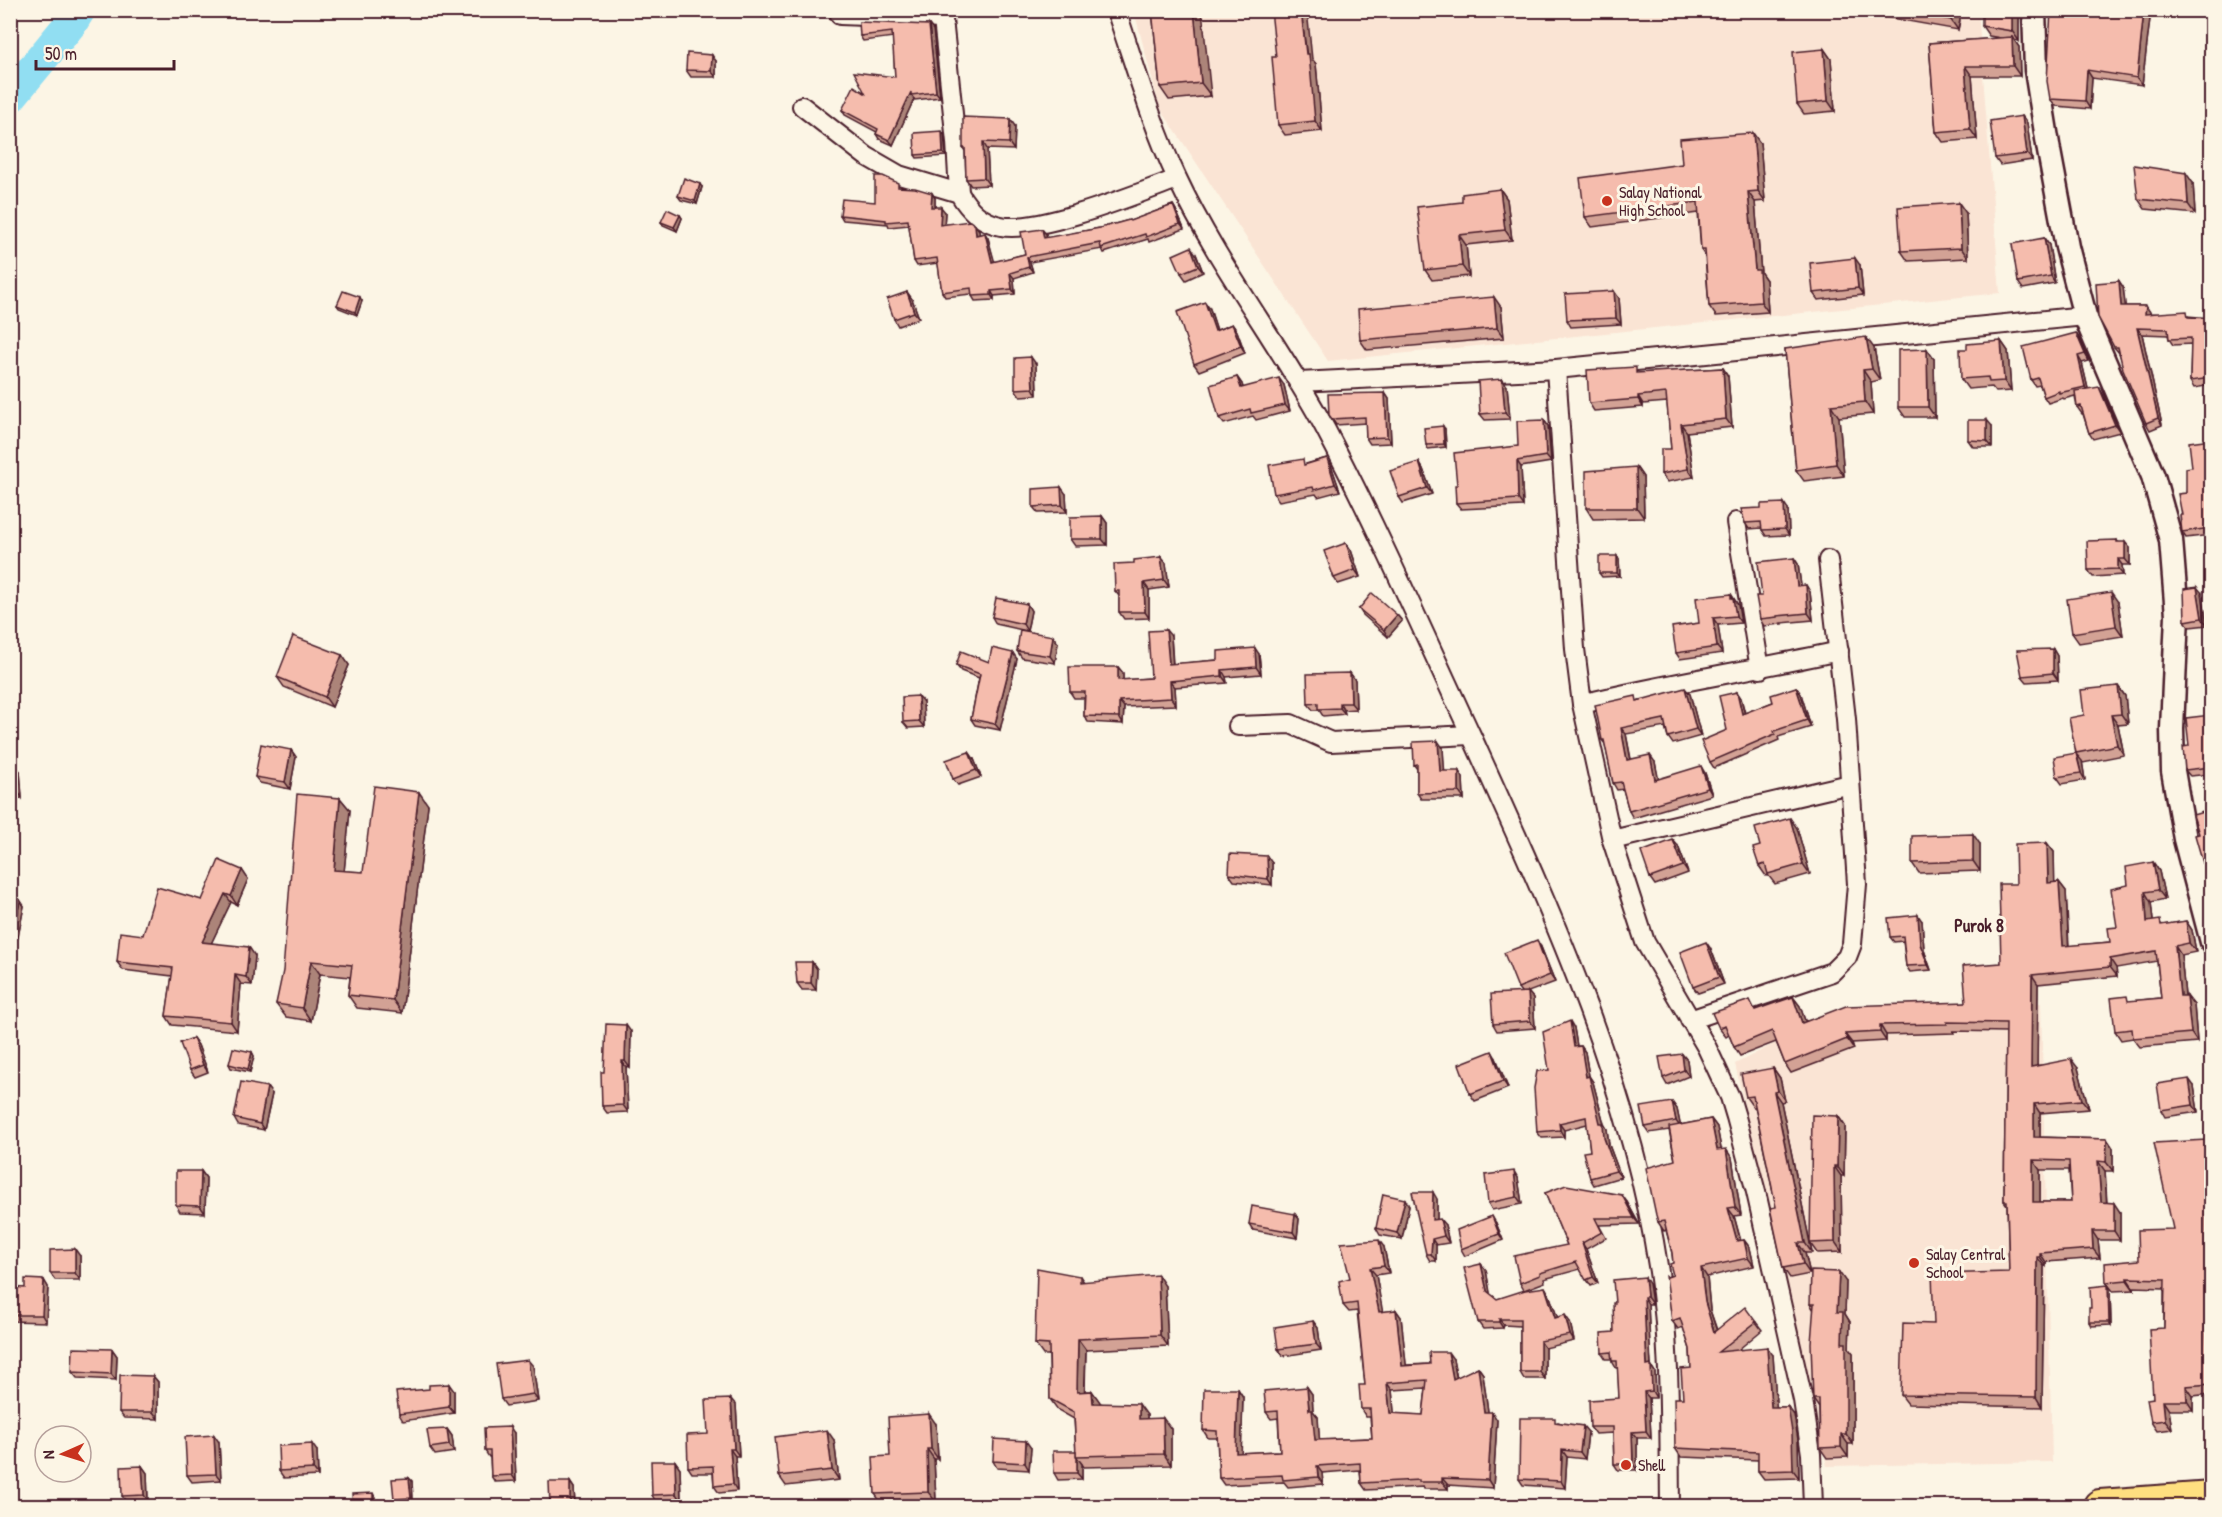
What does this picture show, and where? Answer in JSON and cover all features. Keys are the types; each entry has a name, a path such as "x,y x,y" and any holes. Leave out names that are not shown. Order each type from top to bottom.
{"highway":[{"path":"2100,1506 2211,1498"}],"street":[{"path":"1116,10 1177,179 1213,243 1299,381 1401,578 1513,827 1592,1016 1619,1093 1660,1274 1665,1328 1670,1506"},
{"path":"2034,10 2036,70 2067,247 2085,316 2153,476 2171,540 2177,615 2172,729 2173,771 2185,838 2211,942"},
{"path":"840,15 942,15 956,142 959,193 968,208 988,222 1011,228 1074,214 1177,179"},
{"path":"802,106 866,156 898,175 959,193"},
{"path":"1299,381 1556,369 2085,316"},
{"path":"1556,369 1574,626 1582,704 1612,840 1645,942 1707,1048 1730,1097 1756,1192 1803,1400 1811,1454 1814,1506"},
{"path":"1736,522 1760,669"},
{"path":"1690,1020 1832,972 1847,957 1852,944 1857,884 1846,719 1828,560"},
{"path":"1582,704 1650,687 1760,669 1839,651"},
{"path":"1238,726 1291,724 1330,742 1470,735"},
{"path":"1612,840 1850,784"}],"shaded area":[{"name":"Salay National High School","path":"1134,11 1978,11 2000,293 1328,361 1160,108"},
{"name":"Salay Central School","path":"2041,1003 2052,1462 1827,1466 1735,1064 1850,1005"}],"building":[{"path":"1152,10 1194,10 1201,83 1160,87"},
{"path":"1271,10 1301,10 1306,54 1309,54 1315,121 1278,125 1272,57 1276,57"},
{"path":"1897,10 1953,10 1951,20"},
{"path":"1982,10 2012,10 2012,31 1982,26"},
{"path":"2051,10 2144,10 2137,78 2087,70 2085,101 2050,99 2047,81"},
{"path":"859,22 929,25 936,92 911,95 911,92 889,140 876,134 878,129 842,110 854,86 865,93 854,72 895,77 892,32 860,36"},
{"path":"2012,37 2013,66 1965,66 1970,129 1936,132 1929,43"},
{"path":"1824,49 1828,101 1797,104 1793,52"},
{"path":"687,53 712,55 711,71 686,70"},
{"path":"2022,116 2027,154 1995,158 1990,121"},
{"path":"963,117 1010,119 1009,143 983,142 984,178 966,179"},
{"path":"942,131 943,153 915,155 914,133"},
{"path":"1753,133 1758,191 1748,192 1755,270 1759,270 1761,302 1709,306 1705,250 1701,250 1698,202 1585,217 1580,178 1682,164 1680,139"},
{"path":"2134,165 2186,173 2188,204 2138,199"},
{"path":"875,176 883,176 898,183 898,187 915,188 932,193 931,207 941,207 940,225 970,221 975,225 976,235 985,233 992,262 1025,254 1021,232 1042,229 1044,238 1130,221 1173,205 1180,224 1146,237 1145,234 1101,248 1100,243 1027,257 1029,267 1010,273 1012,289 991,291 991,295 972,296 971,288 942,292 937,258 914,261 908,220 886,222 886,220 840,215 842,199 875,202"},
{"path":"684,178 700,184 695,201 678,196"},
{"path":"1500,189 1505,230 1459,235 1462,266 1425,270 1417,207 1462,202 1462,194"},
{"path":"1959,203 1961,248 1901,251 1898,207"},
{"path":"667,209 680,215 674,227 661,222"},
{"path":"2044,238 2051,276 2018,282 2012,244"},
{"path":"1191,247 1198,266 1181,273 1173,255"},
{"path":"1855,258 1858,288 1813,293 1810,263"},
{"path":"2119,281 2121,306 2146,306 2145,314 2187,311 2188,317 2211,318 2211,378 2190,381 2191,338 2169,339 2168,329 2137,328 2158,418 2146,423 2123,369 2118,347 2114,347 2098,317 2096,283"},
{"path":"343,291 360,297 355,312 337,305"},
{"path":"1614,291 1616,318 1567,320 1565,294"},
{"path":"907,292 914,312 894,319 887,299"},
{"path":"1494,297 1497,328 1360,340 1358,309"},
{"path":"1205,302 1215,331 1232,324 1241,346 1194,364 1177,312"},
{"path":"2076,333 2085,354 2078,356 2085,387 2059,393 2059,391 2044,397 2038,378 2031,380 2023,347"},
{"path":"1866,337 1872,369 1863,370 1865,402 1831,405 1836,464 1796,470 1785,349"},
{"path":"2001,341 2004,381 1989,382 1988,377 1961,379 1960,349 1967,349 1967,344"},
{"path":"1927,349 1928,407 1898,407 1898,350"},
{"path":"1031,357 1033,388 1015,389 1015,358"},
{"path":"1636,367 1636,373 1723,368 1726,419 1681,424 1688,469 1661,474 1661,449 1671,449 1666,393 1638,396 1638,399 1589,403 1587,370"},
{"path":"1237,377 1241,388 1279,378 1285,405 1251,413 1250,409 1219,418 1210,385"},
{"path":"1502,379 1505,412 1480,414 1478,381"},
{"path":"2099,387 2115,425 2089,433 2081,406 2077,407 2075,391"},
{"path":"1385,393 1387,437 1366,438 1365,417 1332,419 1329,415 1328,394"},
{"path":"1544,420 1546,456 1517,461 1518,499 1456,503 1454,453 1518,446 1517,421"},
{"path":"1968,420 1987,420 1987,441 1968,440"},
{"path":"1443,426 1444,444 1426,445 1424,428"},
{"path":"2211,439 2211,528 2182,532 2178,494 2186,493 2186,468 2192,467 2189,442"},
{"path":"1327,458 1335,484 1314,490 1313,487 1274,494 1269,465 1303,459 1304,465"},
{"path":"1419,462 1427,488 1399,497 1390,471"},
{"path":"1636,467 1637,508 1586,508 1586,471"},
{"path":"1061,487 1062,505 1033,507 1033,489"},
{"path":"1784,503 1785,529 1762,530 1761,522 1745,523 1741,509 1761,508 1761,504"},
{"path":"1102,516 1102,539 1070,539 1070,517"},
{"path":"2117,540 2117,542 2125,542 2125,559 2118,559 2118,569 2088,570 2087,541"},
{"path":"1346,543 1355,570 1334,578 1324,551"},
{"path":"1599,556 1617,556 1617,573 1599,573"},
{"path":"1161,557 1164,580 1144,583 1145,612 1119,612 1119,591 1115,591 1114,564 1134,563 1134,560"},
{"path":"1794,558 1797,586 1806,585 1808,613 1760,619 1756,596 1762,596 1758,562"},
{"path":"2197,587 2202,618 2185,621 2184,589"},
{"path":"2111,592 2116,626 2072,633 2067,599"},
{"path":"1372,593 1397,615 1384,630 1359,609"},
{"path":"1731,594 1736,616 1713,618 1717,647 1676,653 1672,627 1699,623 1696,598"},
{"path":"996,598 1027,604 1023,624 992,617"},
{"path":"1020,630 1053,636 1050,656 1017,651"},
{"path":"1166,630 1169,664 1218,660 1218,651 1255,648 1256,667 1222,670 1222,676 1170,681 1171,698 1119,701 1119,717 1084,716 1085,692 1070,692 1069,667 1118,667 1118,680 1151,678 1148,631"},
{"path":"293,636 342,655 325,697 277,677"},
{"path":"992,648 1013,653 995,724 971,719 980,674 956,665 961,651 989,662"},
{"path":"2053,649 2053,673 2022,676 2017,650"},
{"path":"1350,673 1351,703 1340,703 1340,708 1318,709 1318,703 1308,704 1307,674"},
{"path":"2118,686 2121,714 2111,715 2117,745 2076,753 2069,718 2084,715 2081,690"},
{"path":"1796,687 1807,720 1774,731 1775,734 1710,762 1701,741 1727,730 1719,696 1737,692 1742,714 1773,702 1771,695"},
{"path":"1685,688 1696,729 1668,737 1664,719 1621,728 1627,760 1650,755 1655,780 1701,766 1708,788 1629,811 1621,782 1613,783 1595,705 1636,696 1637,701"},
{"path":"918,696 919,721 903,722 902,697"},
{"path":"2211,715 2211,737 2208,737 2211,767 2185,770 2183,747 2189,746 2186,718"},
{"path":"1438,741 1440,771 1459,771 1459,792 1417,793 1417,764 1414,765 1413,742"},
{"path":"261,744 291,750 285,782 255,777"},
{"path":"969,752 976,770 953,779 946,760"},
{"path":"2076,753 2081,773 2057,777 2054,757"},
{"path":"10,765 15,765 18,792 10,792"},
{"path":"374,786 419,792 393,1000 348,995 352,965 311,961 302,1008 276,1004 283,971 297,794 340,798 334,870 363,872"},
{"path":"2210,810 2211,861 2203,863 2195,835 2199,834 2193,815"},
{"path":"1790,818 1803,864 1768,874 1765,864 1759,866 1753,848 1760,846 1755,828"},
{"path":"1973,834 1973,861 1912,863 1912,836"},
{"path":"1673,840 1683,866 1650,878 1641,852"},
{"path":"2047,843 2048,883 2059,882 2063,946 2110,942 2108,928 2117,927 2111,889 2128,885 2126,867 2153,862 2158,890 2145,892 2147,922 2160,920 2161,925 2186,921 2189,943 2175,946 2180,996 2187,996 2191,1033 2133,1038 2132,1029 2115,1031 2111,998 2127,996 2128,1001 2161,998 2156,951 2110,959 2110,967 2032,975 2031,1067 2071,1059 2082,1100 2034,1104 2034,1137 2107,1139 2106,1162 2098,1161 2101,1202 2114,1203 2114,1231 2092,1231 2093,1249 2040,1253 2040,1257 2037,1257 2036,1397 1901,1395 1903,1323 1934,1324 1932,1274 2009,1272 2007,1201 2004,1201 2006,1023 1947,1022 1947,1024 1880,1025 1880,1032 1845,1034 1847,1039 1785,1064 1772,1031 1734,1047 1725,1025 1719,1028 1712,1013 1750,1000 1755,1010 1793,997 1802,1023 1846,1006 1966,1002 1963,966 2001,963 1999,884 2016,884 2015,844","holes":["2033,1160 2069,1161 2071,1202 2033,1202"]},
{"path":"1230,854 1267,856 1268,879 1229,874"},
{"path":"219,860 242,870 231,896 225,894 202,942 249,947 246,977 235,975 231,1022 166,1016 173,968 117,962 120,932 143,935 157,887 202,900"},
{"path":"10,898 20,900 14,931 10,930"},
{"path":"1918,915 1920,944 1928,965 1906,966 1903,936 1890,937 1888,918"},
{"path":"1537,940 1550,975 1518,988 1504,953"},
{"path":"1706,942 1719,977 1693,987 1680,952"},
{"path":"795,962 812,962 811,983 797,983"},
{"path":"1528,992 1530,1021 1493,1024 1491,994"},
{"path":"1570,1021 1574,1047 1581,1046 1586,1077 1589,1076 1600,1123 1603,1123 1604,1138 1616,1171 1590,1178 1583,1152 1590,1151 1586,1117 1559,1123 1560,1130 1537,1132 1534,1088 1537,1071 1549,1070 1543,1032"},
{"path":"606,1024 626,1025 625,1061 622,1061 623,1105 602,1106 601,1072 604,1072"},
{"path":"193,1038 203,1065 190,1070 180,1043"},
{"path":"233,1048 252,1052 248,1069 229,1064"},
{"path":"1492,1051 1503,1081 1470,1094 1459,1064"},
{"path":"1682,1054 1684,1070 1663,1078 1659,1057"},
{"path":"1773,1068 1778,1091 1774,1092 1805,1243 1798,1243 1803,1264 1783,1268 1770,1208 1776,1207 1753,1096 1746,1097 1741,1074"},
{"path":"2189,1079 2193,1105 2161,1110 2157,1084"},
{"path":"241,1082 267,1087 260,1124 234,1118"},
{"path":"1672,1102 1676,1121 1645,1127 1641,1107"},
{"path":"1812,1115 1838,1116 1837,1166 1834,1166 1835,1242 1810,1243"},
{"path":"1711,1119 1717,1150 1726,1149 1735,1207 1728,1208 1737,1241 1744,1240 1748,1258 1701,1268 1705,1302 1714,1332 1745,1307 1756,1322 1718,1352 1767,1347 1771,1407 1788,1407 1792,1432 1793,1470 1758,1471 1758,1452 1675,1448 1674,1398 1683,1398 1681,1369 1691,1368 1690,1349 1680,1318 1672,1321 1666,1275 1667,1277 1673,1275 1670,1264 1673,1263 1672,1253 1664,1221 1658,1222 1646,1168 1675,1160 1669,1127"},
{"path":"2206,1140 2207,1259 2211,1259 2211,1325 2206,1325 2211,1384 2186,1386 2187,1401 2163,1401 2165,1420 2151,1422 2147,1399 2153,1398 2149,1329 2164,1328 2165,1279 2127,1278 2127,1280 2106,1282 2105,1263 2139,1260 2138,1230 2173,1229 2154,1143"},
{"path":"176,1171 201,1171 200,1206 176,1205"},
{"path":"1514,1171 1517,1197 1488,1203 1485,1175"},
{"path":"1566,1185 1622,1195 1634,1218 1595,1218 1602,1232 1582,1243 1593,1277 1586,1280 1576,1262 1540,1273 1520,1283 1514,1256 1567,1245 1545,1193"},
{"path":"1412,1192 1433,1192 1432,1220 1440,1219 1444,1236 1432,1239 1431,1254 1426,1254"},
{"path":"1383,1194 1405,1199 1397,1233 1376,1228"},
{"path":"1252,1206 1295,1214 1293,1232 1249,1224"},
{"path":"1492,1216 1499,1234 1461,1249 1457,1230"},
{"path":"1379,1240 1384,1266 1370,1268 1379,1312 1396,1310 1402,1366 1430,1364 1429,1352 1448,1352 1453,1379 1478,1367 1484,1412 1492,1412 1488,1480 1442,1478 1442,1482 1419,1482 1419,1480 1361,1483 1360,1463 1317,1466 1318,1477 1283,1480 1282,1475 1219,1478 1217,1431 1203,1430 1204,1389 1238,1389 1236,1453 1280,1451 1278,1411 1266,1412 1264,1391 1307,1387 1315,1440 1372,1438 1370,1409 1361,1409 1359,1385 1365,1385 1357,1303 1343,1305 1339,1281 1350,1278 1341,1243","holes":["1427,1380 1423,1415 1390,1413 1387,1383"]},
{"path":"75,1249 75,1273 50,1273 50,1250"},
{"path":"1481,1264 1487,1291 1497,1299 1525,1290 1545,1287 1555,1318 1565,1315 1570,1335 1540,1341 1540,1372 1520,1372 1520,1319 1478,1322 1464,1268"},
{"path":"1037,1268 1080,1276 1080,1282 1158,1275 1160,1335 1078,1339 1077,1392 1092,1391 1093,1403 1139,1404 1139,1419 1163,1418 1164,1454 1076,1456 1074,1412 1050,1399 1049,1345 1035,1344"},
{"path":"1811,1271 1839,1272 1837,1312 1843,1312 1842,1343 1846,1343 1846,1434 1841,1434 1841,1447 1820,1448 1819,1399 1813,1399 1811,1343 1814,1304 1810,1304"},
{"path":"1645,1277 1647,1366 1651,1365 1652,1391 1644,1392 1646,1431 1632,1432 1633,1464 1614,1464 1613,1427 1590,1427 1589,1400 1619,1398 1617,1361 1612,1361 1611,1352 1602,1353 1601,1333 1614,1332 1613,1280"},
{"path":"25,1279 44,1280 42,1315 10,1315 10,1287 25,1288"},
{"path":"2108,1285 2109,1322 2089,1322 2090,1287"},
{"path":"1313,1321 1316,1344 1278,1349 1275,1327"},
{"path":"73,1348 112,1349 111,1374 72,1372"},
{"path":"528,1360 533,1394 501,1399 496,1364"},
{"path":"120,1375 153,1376 153,1412 119,1412"},
{"path":"449,1384 449,1407 399,1414 396,1392 429,1389 429,1385"},
{"path":"731,1399 734,1449 730,1449 733,1484 714,1486 713,1466 688,1467 687,1435 708,1434 706,1400"},
{"path":"929,1414 931,1449 927,1449 928,1492 875,1494 873,1457 890,1456 888,1417"},
{"path":"1520,1418 1555,1418 1555,1422 1583,1426 1580,1452 1562,1450 1561,1481 1519,1479"},
{"path":"510,1427 512,1475 491,1476 490,1451 485,1451 484,1428"},
{"path":"447,1429 449,1445 430,1448 427,1430"},
{"path":"827,1430 832,1470 779,1476 775,1437"},
{"path":"214,1435 216,1474 187,1475 185,1437"},
{"path":"994,1439 1026,1441 1025,1463 993,1461"},
{"path":"312,1444 313,1469 279,1471 278,1446"},
{"path":"1053,1451 1076,1451 1077,1473 1054,1473"},
{"path":"651,1461 675,1461 676,1494 652,1495"},
{"path":"142,1466 144,1495 122,1496 121,1467"},
{"path":"409,1478 411,1498 394,1499 392,1479"},
{"path":"549,1482 570,1482 570,1504 550,1505"},
{"path":"373,1493 373,1506 353,1506 352,1494"}],"waterway":[{"path":"10,97 71,23 79,10"}],"place":[{"name":"Salay National High School","path":"1607,201"},
{"name":"Salay Central School","path":"1914,1263"},
{"name":"Shell","path":"1626,1465"}],"district":[{"name":"Purok 8","path":"1979,925"}]}
